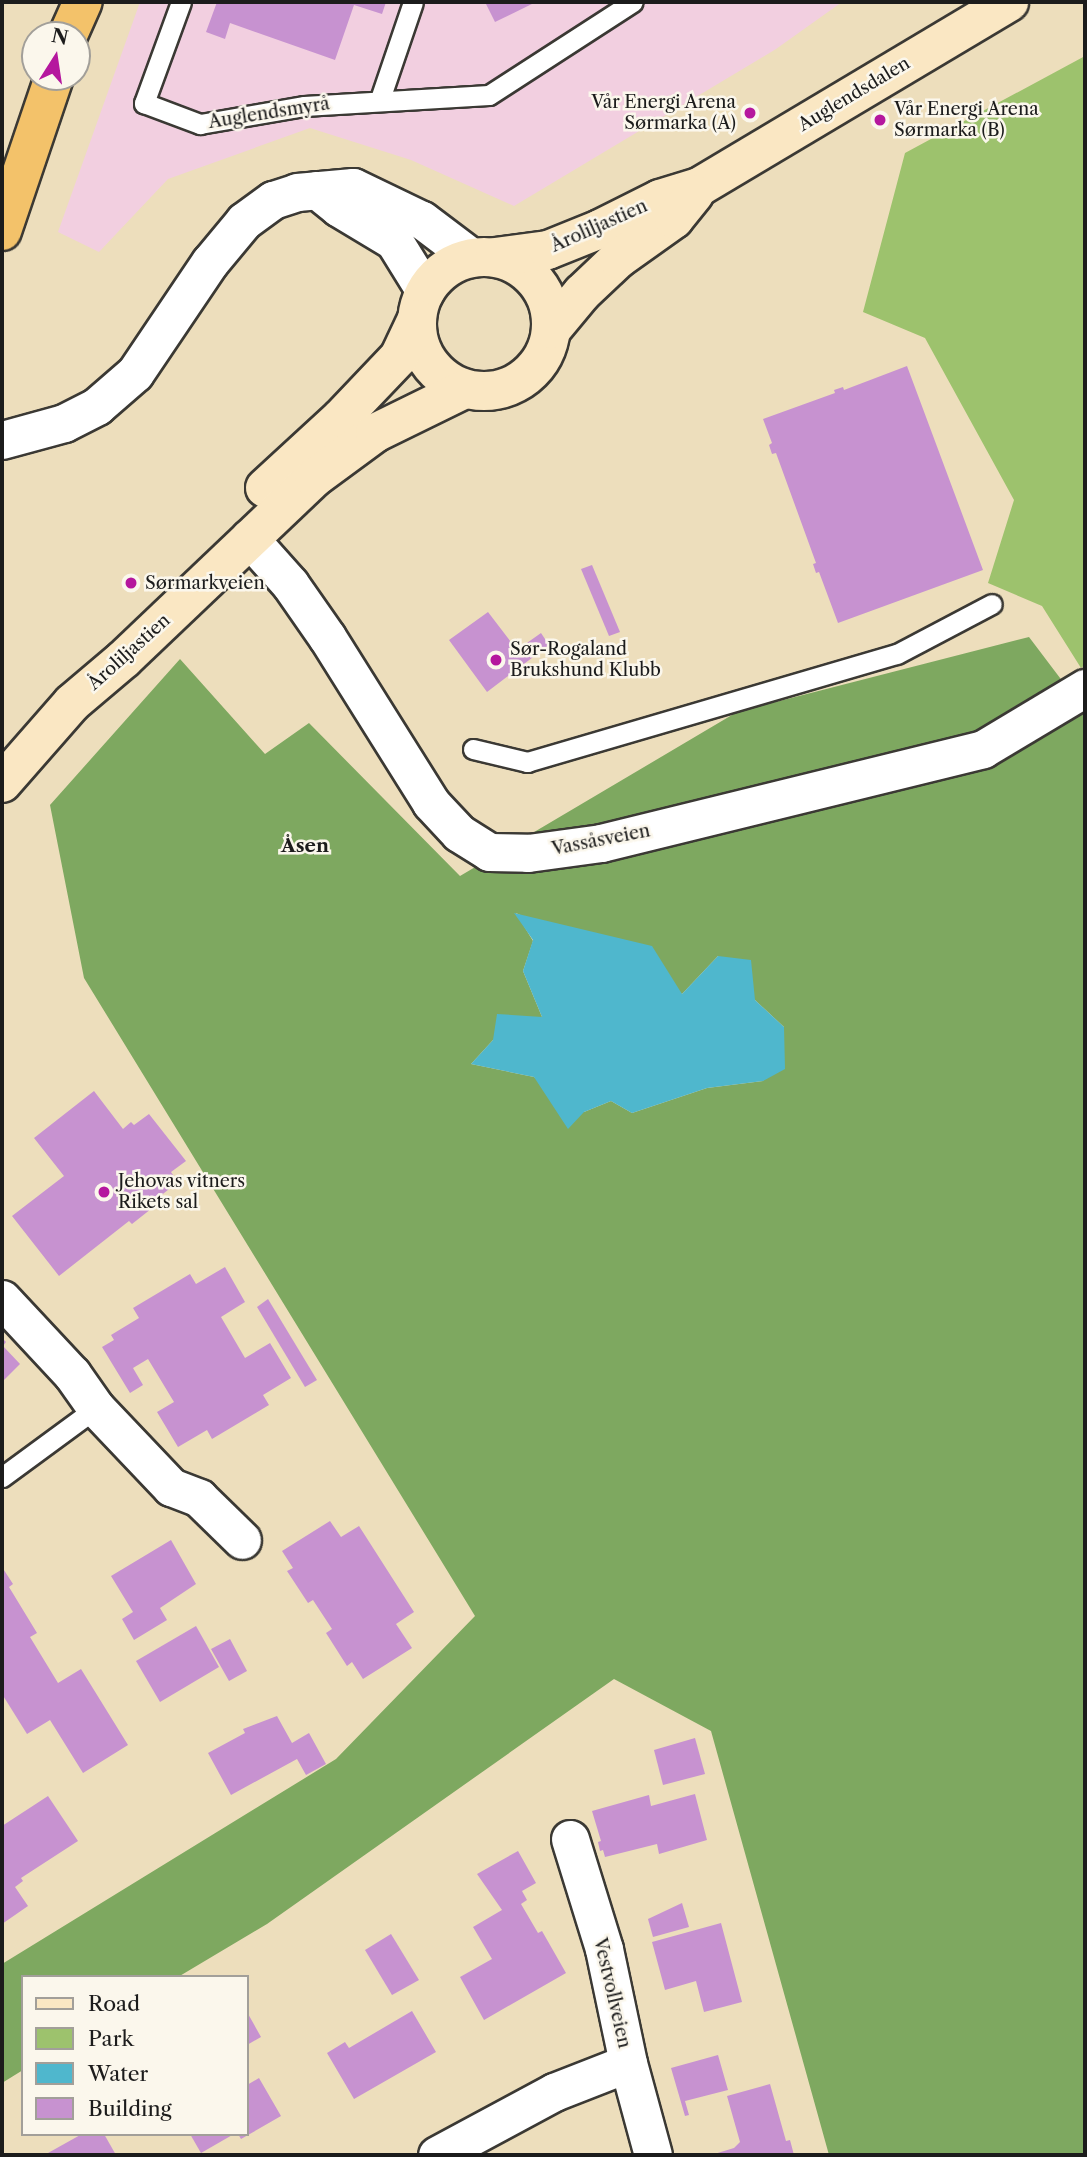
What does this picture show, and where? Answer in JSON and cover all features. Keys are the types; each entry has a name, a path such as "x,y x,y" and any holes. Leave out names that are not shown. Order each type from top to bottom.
{"highway":[{"path":"72,21 77,2"},
{"path":"74,21 83,2"},
{"path":"2,231 49,91"}],"main road":[{"name":"Auglendsdalen","path":"667,209 699,187 1009,2"},
{"name":"Åroliljastien","path":"483,257 548,250 600,229 667,209"},
{"name":"Åroliljastien","path":"552,330 582,293 667,209"},
{"path":"483,257 519,265 538,282 550,304 552,330 546,353 532,373 512,386 489,392 465,389 444,379 428,363 419,342 421,305 445,270 483,257"},
{"name":"Åroliljastien","path":"72,704 107,648 248,503 341,418 399,357 421,305"},
{"name":"Åroliljastien","path":"72,704 124,659 314,478 375,433 465,389"},
{"path":"2,782 72,704"}],"street":[{"path":"18,437 64,423 97,406 135,373 210,262 244,221 273,200 297,192 354,187 422,220 483,257"},
{"path":"317,190 339,208 394,241 421,305"},
{"name":"Vassåsveien","path":"249,538 290,584 327,637 431,803 459,833 489,852 528,853 601,843 983,749 1085,688"},
{"path":"2,1299 72,1374 96,1408 171,1487 198,1498 242,1540"},
{"name":"Vestvollveien","path":"437,2155 543,2097 628,2063 604,1949 570,1839"},
{"path":"628,2063 653,2155"}],"lane":[{"name":"Auglendsmyrå","path":"181,2 144,103 200,124 304,106 380,99 489,95 633,2"},
{"path":"380,99 413,2"},
{"path":"472,749 527,762 897,654 992,604"},
{"path":"2,1476 96,1408"}],"shaded area":[{"path":"140,2 842,2 776,49 514,206 411,160 310,128 168,179 99,252 58,232"}],"green space":[{"path":"1085,56 1085,665 1081,668 1042,606 988,583 1014,500 925,338 863,312 905,153"},
{"path":"1029,637 1085,711 1085,2155 829,2155 711,1731 614,1679 267,1924 181,1975 21,1975 21,2071 2,2083 2,1964 336,1759 475,1616 84,978 50,805 180,659 265,754 309,723 460,876 737,712","holes":["516,913 682,994 718,956 755,1000 784,1027 763,1081 707,1088 632,1113 611,1101 584,1112 534,1077 471,1064 493,1040 542,1017 523,971 533,941"]}],"water":[{"path":"514,913 652,946 682,994 718,956 751,960 755,1000 784,1027 785,1069 763,1081 707,1088 632,1113 611,1101 584,1112 568,1129 534,1077 471,1064 493,1040 497,1014 542,1017 523,971 533,940"}],"building":[{"path":"217,2 386,2 382,14 354,5 335,60 230,23 225,39 206,32"},
{"path":"485,2 536,2 495,22"},
{"path":"907,366 983,570 838,623 819,572 816,573 813,564 816,563 776,453 772,454 769,445 772,443 763,419 835,393 834,390 843,387 844,390"},
{"path":"592,565 620,632 609,636 581,569"},
{"name":"Sør-Rogaland Brukshund Klubb","path":"488,612 517,650 541,633 549,645 487,692 449,640"},
{"name":"Jehovas vitners Rikets sal","path":"94,1091 123,1129 149,1114 186,1161 171,1172 178,1182 154,1201 156,1205 132,1224 129,1221 59,1276 12,1216 64,1176 34,1138"},
{"path":"225,1267 245,1302 221,1317 245,1358 270,1343 291,1378 263,1395 269,1405 212,1439 207,1430 178,1447 157,1412 174,1402 148,1359 133,1368 143,1385 130,1393 102,1347 114,1340 111,1335 139,1318 133,1308 190,1274 196,1284"},
{"path":"268,1299 317,1380 305,1387 257,1307"},
{"path":"2,1338 6,1342 3,1346 20,1364 2,1382"},
{"path":"330,1521 341,1537 359,1526 414,1612 396,1624 412,1648 363,1679 352,1662 347,1666 326,1633 332,1629 313,1600 308,1603 287,1571 293,1568 282,1551"},
{"path":"171,1540 196,1584 160,1608 167,1620 134,1640 122,1619 133,1612 111,1576"},
{"path":"2,1567 13,1584 9,1587 37,1633 30,1637 58,1683 81,1669 128,1745 83,1773 50,1720 27,1734 2,1694"},
{"path":"196,1626 219,1667 160,1702 136,1661"},
{"path":"230,1639 247,1671 229,1681 211,1649"},
{"path":"277,1716 292,1743 309,1733 326,1764 306,1775 297,1759 231,1795 208,1753 245,1733 243,1729"},
{"path":"695,1738 705,1774 663,1785 654,1750"},
{"path":"695,1794 707,1840 659,1854 657,1844 605,1857 603,1850 600,1851 598,1842 601,1841 592,1811 649,1795 651,1806"},
{"path":"48,1796 78,1841 21,1878 23,1881 15,1887 28,1906 2,1924 2,1826"},
{"path":"518,1851 536,1883 522,1891 527,1900 521,1904 538,1933 542,1931 566,1973 484,2020 460,1977 492,1959 473,1927 502,1910 477,1874"},
{"path":"682,1903 689,1927 653,1937 648,1919"},
{"path":"721,1923 742,2002 704,2012 696,1981 665,1990 652,1942"},
{"path":"391,1934 419,1980 392,1995 365,1950"},
{"path":"412,2011 436,2052 354,2099 327,2053 345,2042 349,2048"},
{"path":"248,2014 261,2037 248,2044"},
{"path":"718,2055 728,2090 685,2101 689,2115 685,2116 671,2068"},
{"path":"259,2078 281,2116 248,2135 248,2084"},
{"path":"770,2084 786,2141 790,2140 794,2155 711,2155 734,2148 740,2142 727,2096"},
{"path":"78,2136 105,2136 116,2155 49,2155 48,2153"},
{"path":"191,2136 231,2136 201,2153"}],"place":[{"name":"Vår Energi Arena Sørmarka (A)","path":"750,113"},
{"name":"Vår Energi Arena Sørmarka (B)","path":"880,120"},
{"name":"Sørmarkveien","path":"131,583"},
{"name":"Sør-Rogaland Brukshund Klubb","path":"496,660"},
{"name":"Jehovas vitners Rikets sal","path":"104,1192"}],"district":[{"name":"Åsen","path":"305,846"}]}
